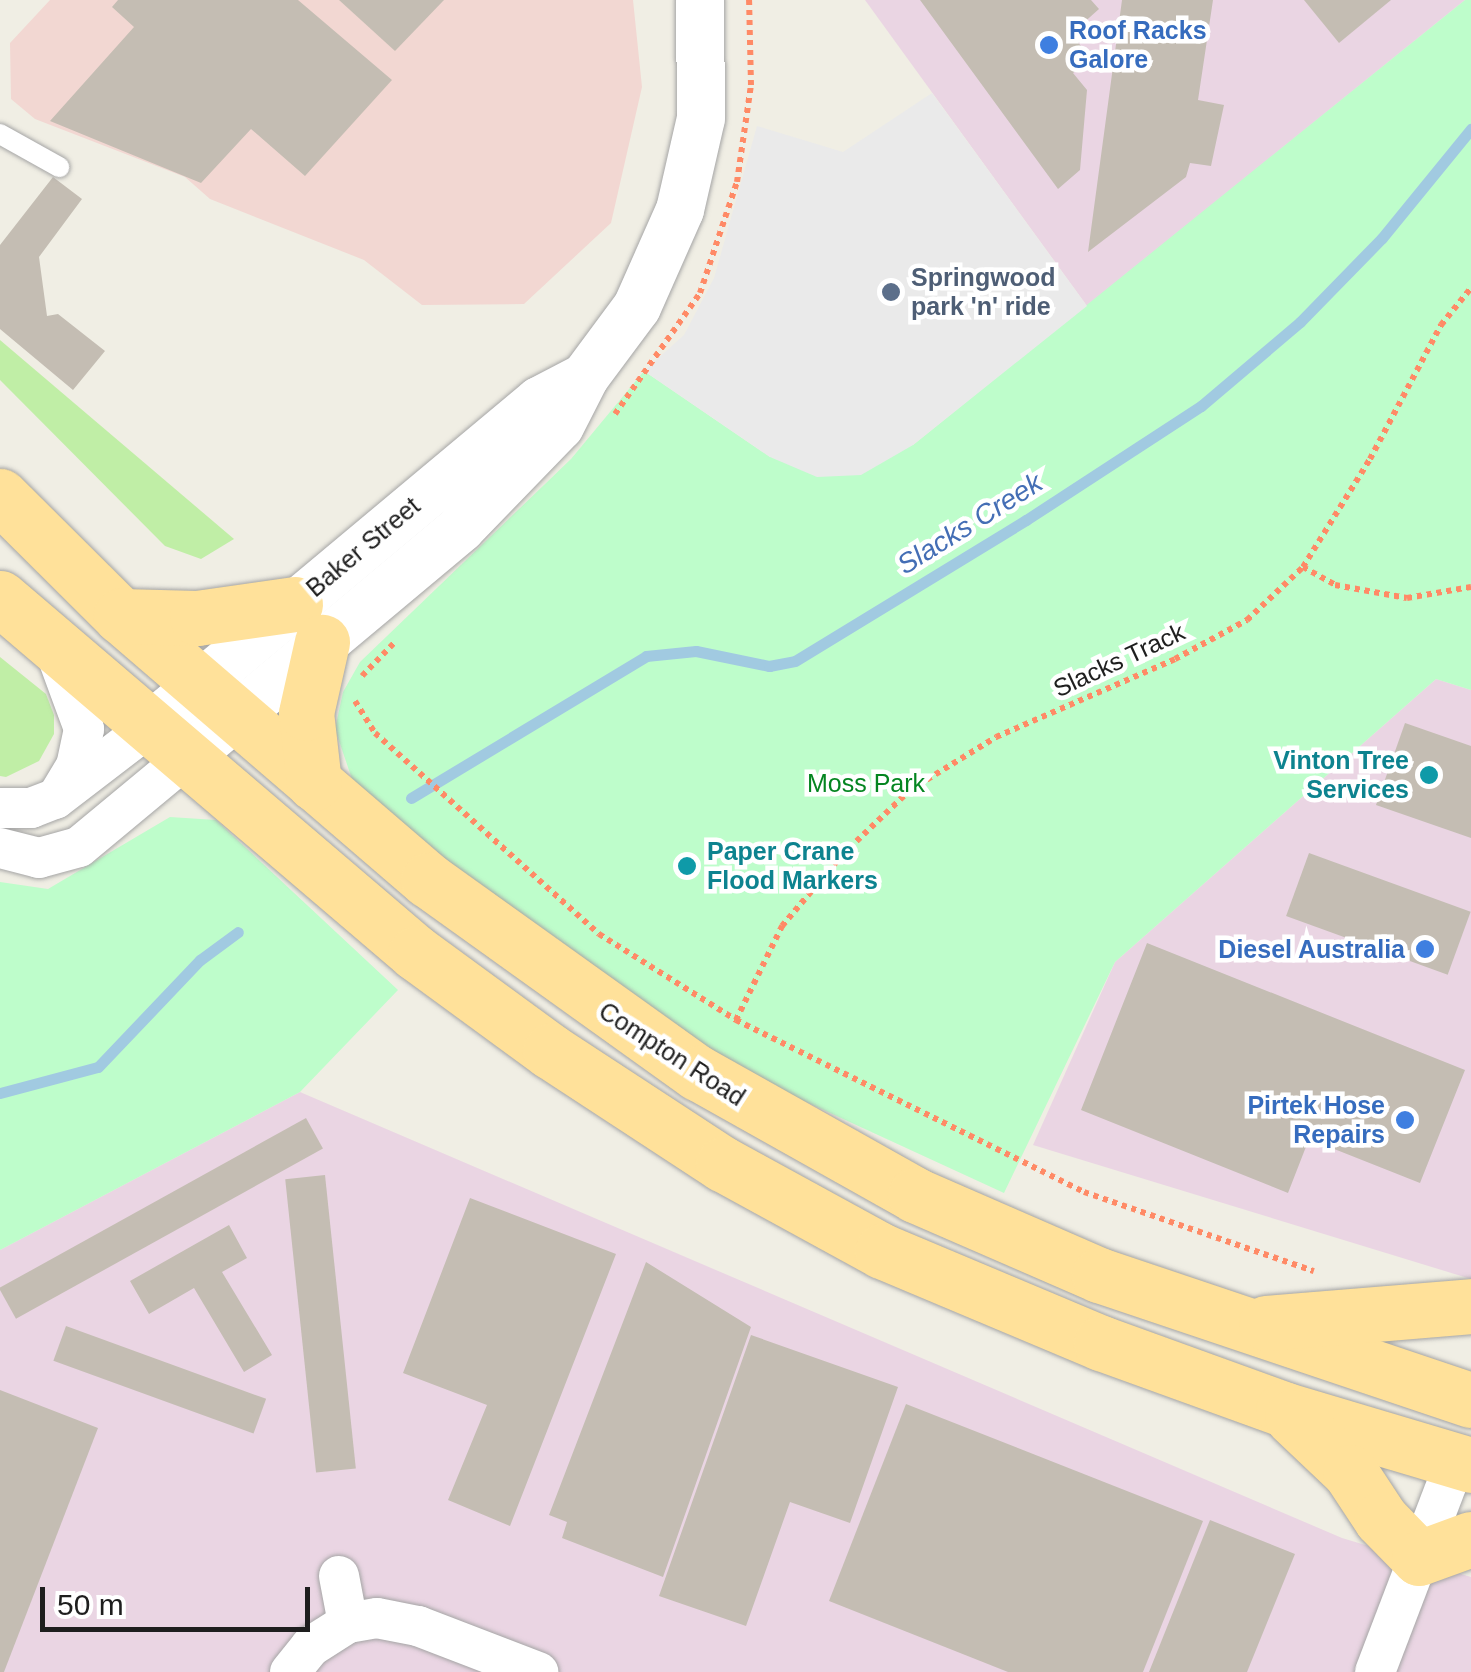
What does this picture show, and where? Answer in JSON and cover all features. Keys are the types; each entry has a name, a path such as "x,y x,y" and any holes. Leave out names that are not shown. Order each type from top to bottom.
{"main road":[{"name":"Compton Road","path":"0,496 121,616 217,701 516,949 788,1126 916,1195 1099,1275 1233,1324 1471,1400"},
{"path":"0,598 416,954 723,1164 898,1258 1172,1372 1283,1409 1466,1448"},
{"path":"121,616 309,623 306,713 314,784"},
{"path":"1233,1324 1471,1306"},
{"path":"1283,1409 1350,1472 1381,1519 1419,1558 1471,1539"}],"street":[{"name":"Baker Street","path":"166,743 309,623 539,401 585,377 637,307 680,210 700,118 705,29 700,0"},
{"path":"52,642 84,728 76,766 56,798"},
{"path":"0,808 32,808 166,743"},
{"path":"0,848 39,858 79,847 166,743"},
{"path":"1376,1672 1466,1448"},
{"path":"339,1576 348,1622"},
{"path":"290,1672 310,1648 348,1622 378,1618 418,1626 538,1672"}],"lane":[{"path":"0,134 59,167"}],"path":[{"name":"Slacks Track","path":"736,1020 782,926 842,855 910,790 996,737 1175,659 1247,620 1303,567 1370,459 1441,325 1471,288"},
{"path":"1303,567 1335,585 1407,598 1471,587"},
{"path":"408,630 356,686 356,704 375,733 598,934 736,1020 951,1132 1084,1192 1324,1274"}],"shaded area":[{"path":"50,0 633,0 642,87 611,223 524,304 422,305 364,260 210,199 185,177 35,119 11,99 10,43"},
{"path":"865,0 1465,0 1087,306"},
{"name":"Springwood park 'n' ride","path":"932,93 1087,306 913,445 861,475 817,477 770,457 644,371 684,335 714,278 757,126 843,152"},
{"path":"1436,679 1471,690 1471,1279 1033,1145 1115,962"},
{"path":"300,1092 1342,1538 1471,1577 1471,1672 0,1672 0,1250"}],"green space":[{"name":"Moss Park","path":"1465,0 1471,0 1471,690 1436,679 1115,962 1004,1193 778,1089 598,985 353,782 335,729 343,692 360,662 571,459 644,371 770,457 913,445"},
{"path":"0,340 234,539 201,559 165,546 0,380"},
{"path":"0,657 46,694 54,715 54,734 39,761 6,777 0,776"},
{"path":"170,817 216,820 398,990 300,1092 0,1250 0,882 48,889"}],"building":[{"path":"118,0 298,0 392,80 305,176 251,129 201,183 50,121 134,27 112,7"},
{"path":"339,0 444,0 395,51"},
{"path":"920,0 1091,0 1099,9 1071,34 1091,58 1073,73 1087,90 1080,170 1058,189"},
{"path":"1122,0 1213,0 1198,100 1224,105 1211,166 1190,163 1186,177 1088,252"},
{"path":"1304,0 1391,0 1339,43"},
{"path":"53,177 82,199 39,257 47,316 58,314 105,351 73,390 0,329 0,245"},
{"name":"Vinton Tree Services","path":"1405,723 1471,746 1471,838 1376,805"},
{"name":"Diesel Australia","path":"1309,853 1471,912 1448,975 1286,916"},
{"path":"1147,943 1465,1070 1420,1183 1309,1139 1288,1193 1081,1110"},
{"path":"306,1118 323,1149 16,1319 0,1288"},
{"path":"325,1175 356,1468 316,1473 285,1179"},
{"path":"470,1198 616,1254 510,1526 448,1500 487,1405 403,1373"},
{"path":"229,1225 247,1258 222,1272 272,1355 244,1372 194,1288 149,1314 130,1281"},
{"path":"646,1262 751,1327 663,1577 562,1538 567,1522 549,1515"},
{"path":"66,1326 266,1399 253,1434 53,1361"},
{"path":"751,1335 898,1387 850,1523 790,1502 746,1626 659,1596"},
{"path":"0,1390 98,1428 4,1672 0,1672"},
{"path":"906,1404 1203,1521 1143,1672 1008,1672 829,1601"},
{"path":"1210,1520 1295,1554 1247,1672 1149,1672"}],"waterway":[{"name":"Slacks Creek","path":"411,798 646,656 696,651 769,666 795,661 1026,520 1201,406 1300,322 1382,238 1471,129"},
{"name":"Slacks Creek","path":"0,1093 98,1067 200,960 238,932"}],"place":[{"name":"Roof Racks Galore","path":"1049,45"},
{"name":"Springwood park 'n' ride","path":"891,292"},
{"name":"Vinton Tree Services","path":"1429,775"},
{"name":"Paper Crane Flood Markers","path":"687,866"},
{"name":"Diesel Australia","path":"1425,949"},
{"name":"Pirtek Hose Repairs","path":"1405,1120"}]}
